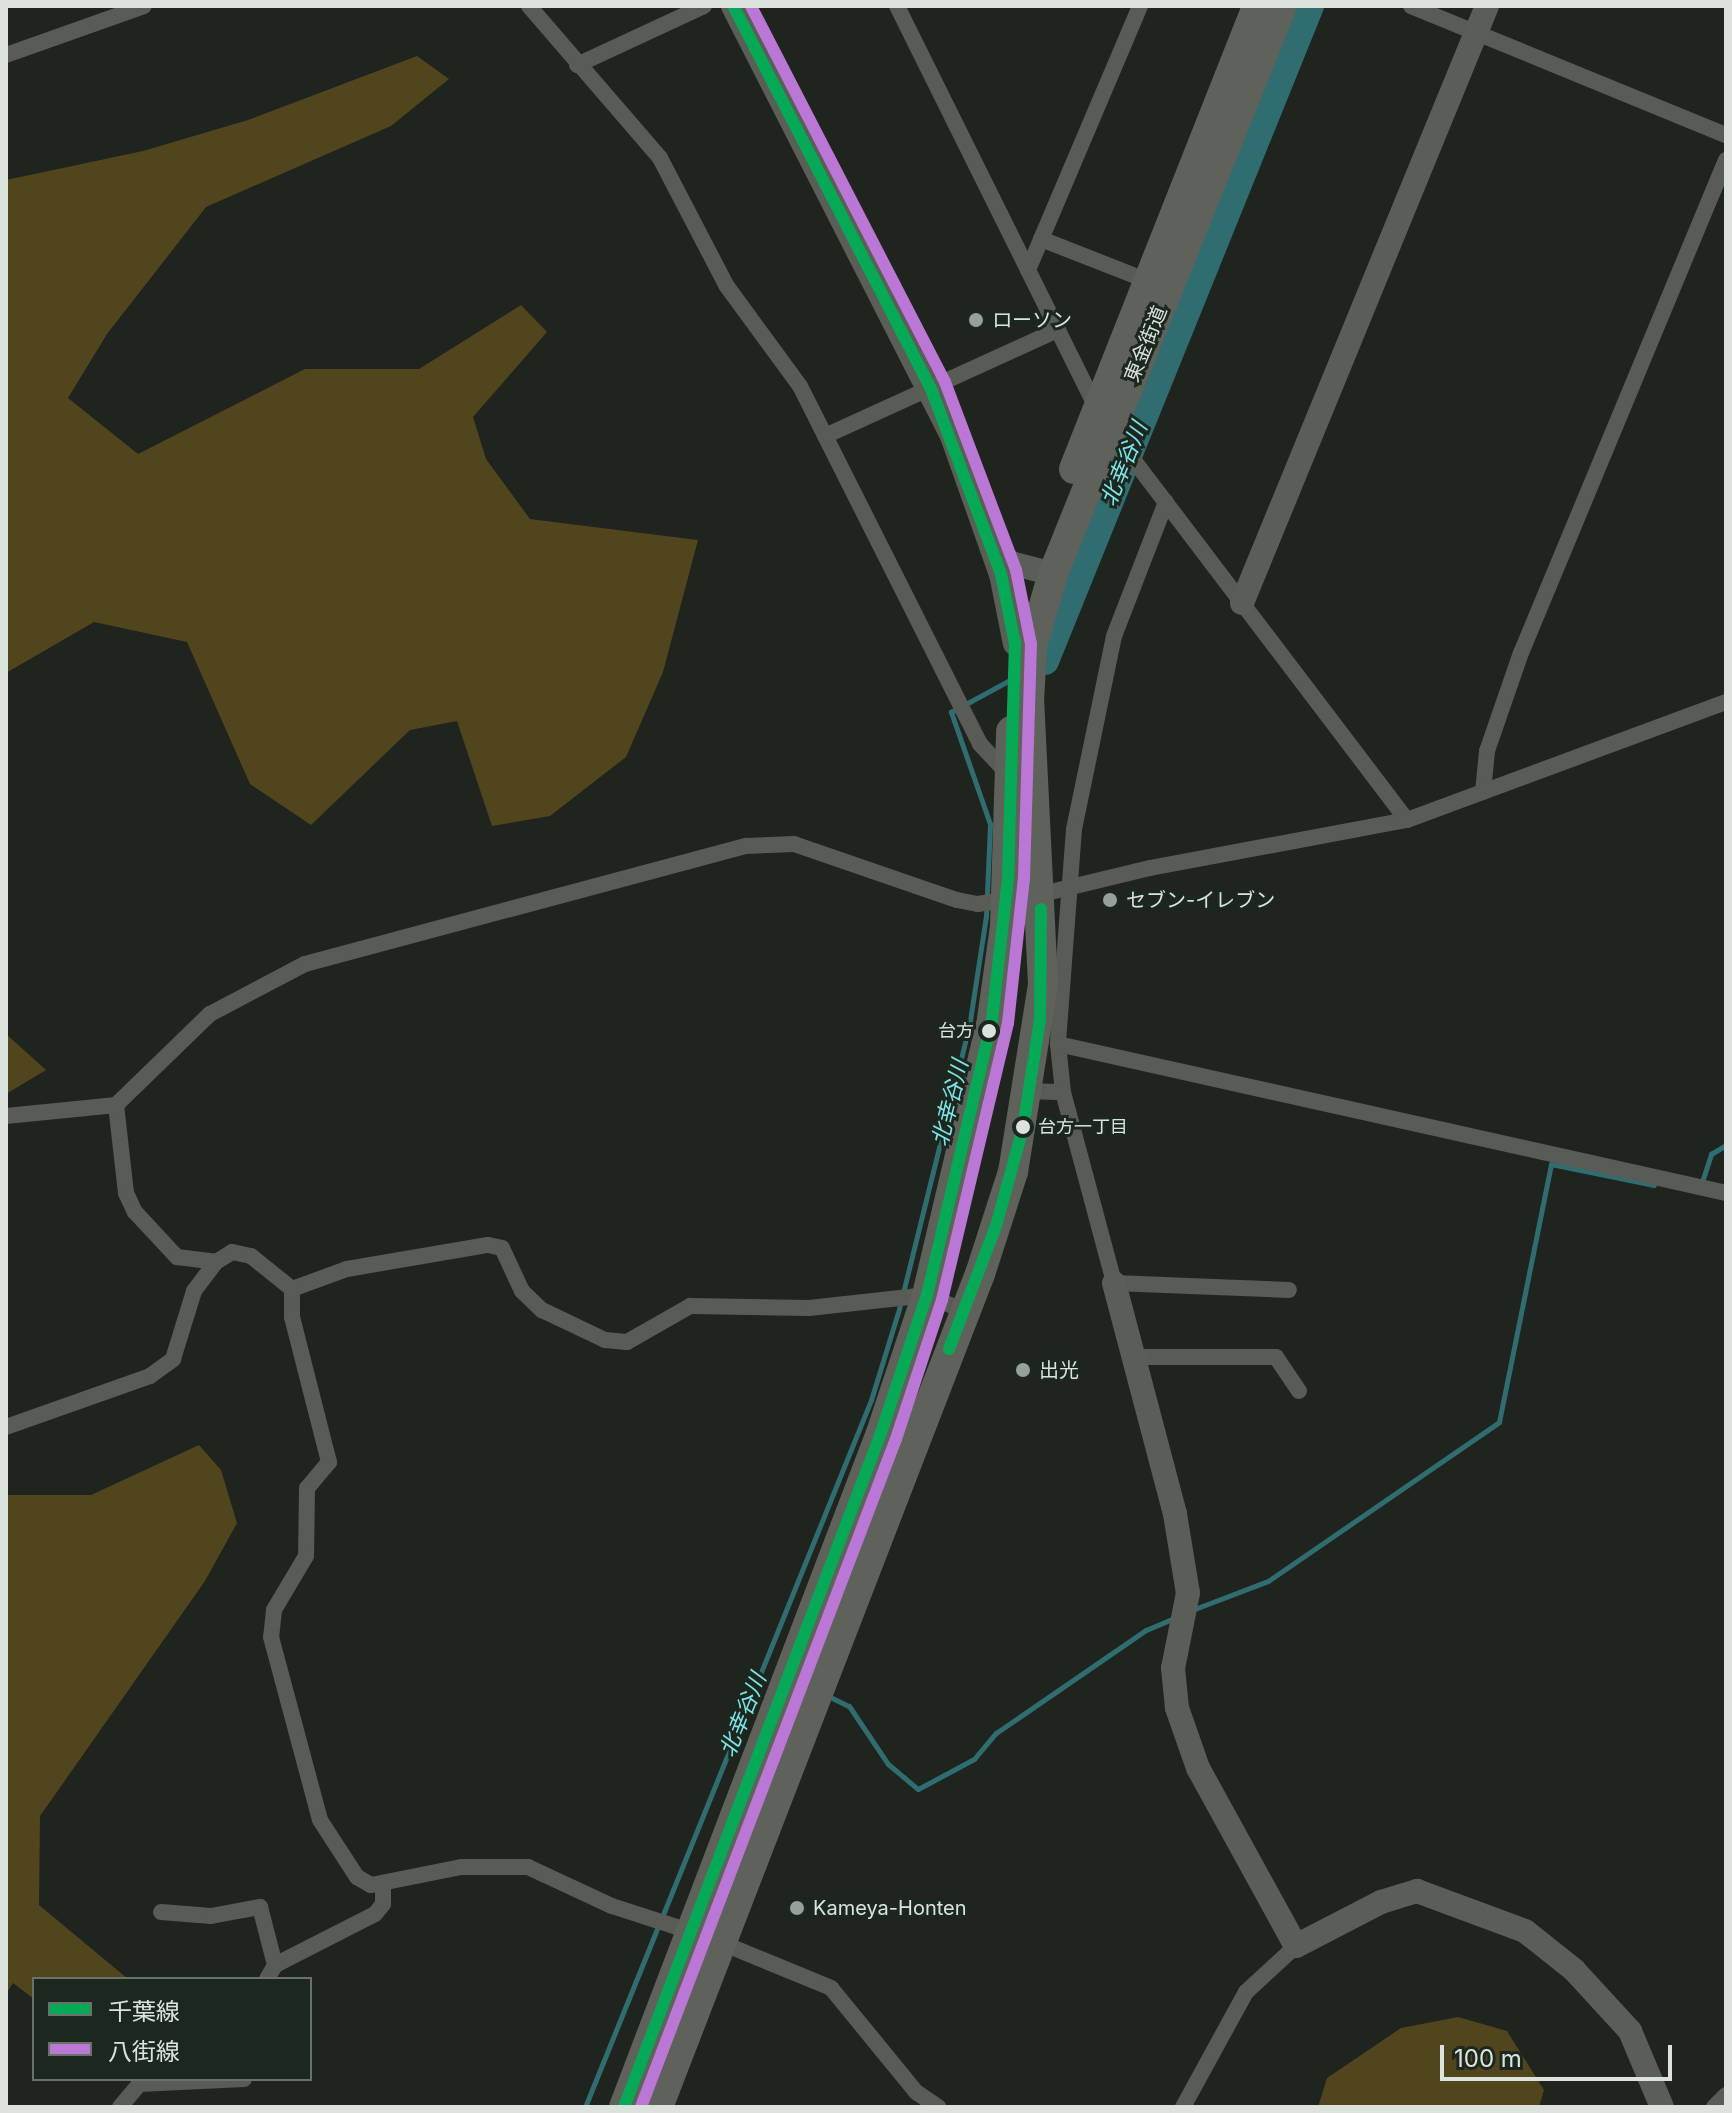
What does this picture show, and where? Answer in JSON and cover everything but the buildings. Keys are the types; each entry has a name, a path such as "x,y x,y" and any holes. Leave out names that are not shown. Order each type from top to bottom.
{"highway":[{"name":"東金街道","path":"624,2107 881,1433 927,1295 992,1019 1007,900 1015,644 1104,419 1257,6"},
{"name":"東金街道","path":"1104,419 1282,6"},
{"name":"東金街道","path":"658,2107 964,1311 1009,1185 1029,1091 1043,984 1029,675 1045,572"},
{"path":"692,1932 722,1943"}],"street":[{"path":"6,55 144,6"},
{"path":"529,6 577,65 623,110 660,158 694,233 800,386 962,713 980,744 1012,779"},
{"path":"577,65 704,6"},
{"path":"733,6 931,389 992,548 1015,644"},
{"path":"897,6 1104,419 1407,820"},
{"path":"1028,270 1140,6"},
{"path":"1411,6 1726,135"},
{"path":"1242,603 1487,6"},
{"path":"1483,792 1487,751 1521,653 1726,160"},
{"path":"1041,239 1133,275"},
{"path":"825,436 1058,330"},
{"path":"1166,502 1114,636 1074,829 1073,887 1058,1044 1063,1092 1175,1514 1188,1593 1173,1668 1177,1708 1198,1768 1296,1946"},
{"path":"992,548 1011,563 1045,572"},
{"path":"6,1116 116,1105 210,1014 272,977 333,953 746,846 794,844 957,900 978,904 1007,900 1150,868 1407,820 1726,702"},
{"path":"1058,1044 1726,1193"},
{"path":"1029,1091 1063,1092"},
{"path":"116,1105 126,1193 135,1212 177,1257 216,1262"},
{"path":"292,1289 347,1269 488,1245 502,1248 522,1291 542,1310 605,1340 627,1342 690,1306 809,1308 927,1295 964,1311"},
{"path":"6,1427 150,1376 173,1359 194,1291 216,1262 241,1251 292,1289"},
{"path":"1114,1283 1289,1290"},
{"path":"292,1289 292,1317 329,1462 307,1488 306,1556 274,1610 271,1637 320,1820 357,1877 383,1884 461,1867 528,1867 612,1906 692,1932"},
{"path":"1133,1357 1276,1357 1299,1391"},
{"path":"161,1912 211,1916 260,1907 271,1972 375,1914 383,1904 383,1884"},
{"path":"1183,2107 1246,1992 1296,1946 1381,1902 1417,1891 1525,1931 1574,1970 1630,2031 1662,2107"},
{"path":"722,1943 831,1988 916,2092 938,2107"},
{"path":"120,2107 139,2084 202,2081"},
{"path":"1714,2107 1726,2095"}],"shaded area":[{"path":"417,56 449,79 391,126 206,207 107,334 68,398 138,454 305,369 419,369 521,305 547,332 473,417 486,459 530,519 698,540 663,672 626,757 550,816 492,826 457,721 410,730 311,825 250,784 187,642 94,622 6,673 6,180 143,151 248,120"},
{"path":"6,1034 46,1070 6,1094"},
{"path":"199,1445 221,1470 237,1523 205,1581 40,1816 39,1905 126,1977 32,1977 32,1997 13,1983 6,1994 6,1495 91,1495"},
{"path":"1458,2017 1507,2031 1544,2090 1539,2107 1318,2107 1327,2078 1401,2028"}],"waterway":[{"name":"北幸谷川","path":"1045,661 1310,6"},
{"name":"北幸谷川","path":"662,1917 871,1400 899,1309 969,1027 986,916 990,824 951,712 1021,674"},
{"path":"1701,1185 1711,1154 1726,1145"},
{"path":"1192,1610 1268,1581 1499,1422 1551,1164 1654,1185"},
{"path":"826,1695 849,1706 888,1764 918,1789 974,1759 996,1733 1146,1630 1176,1617"},
{"name":"北幸谷川","path":"585,2107 658,1926"}],"transit line":[{"name":"千葉線","path":"624,2107 881,1433 927,1295 992,1019 1008,878 1015,644 1001,574 931,389 733,6"},
{"name":"八街線","path":"641,2107 896,1439 942,1300 1008,1023 1024,878 1031,644 1016,570 945,382 751,6"},
{"name":"千葉線","path":"949,1349 996,1226 1023,1128 1040,1020 1041,909"}],"place":[{"name":"ローソン","path":"976,320"},
{"name":"セブン-イレブン","path":"1110,900"},
{"name":"台方","path":"989,1031"},
{"name":"台方一丁目","path":"1023,1127"},
{"name":"出光","path":"1023,1370"},
{"name":"Kameya-Honten","path":"797,1908"}]}
